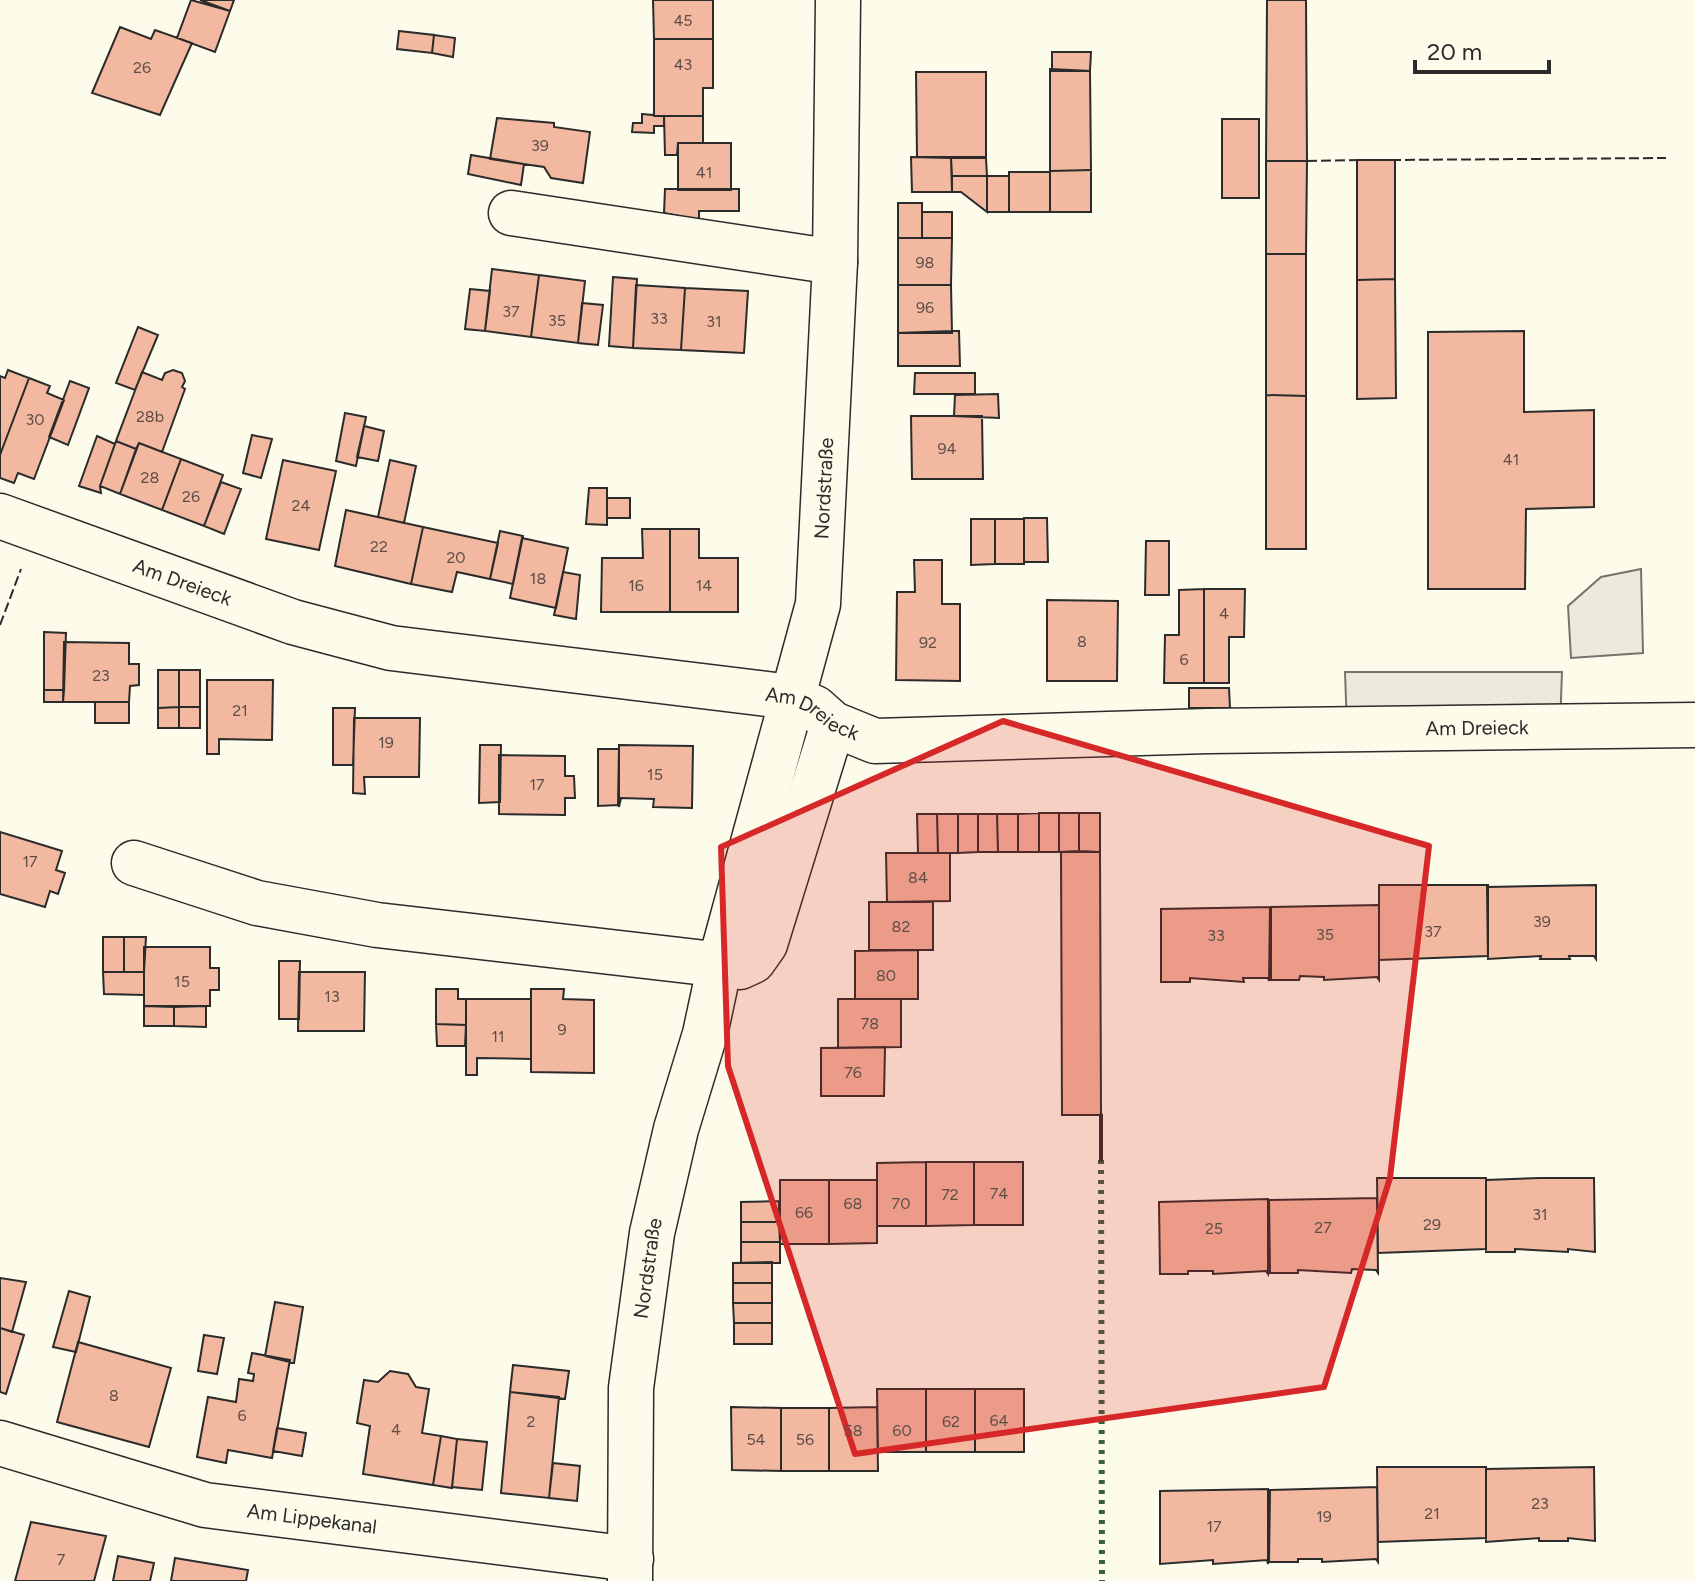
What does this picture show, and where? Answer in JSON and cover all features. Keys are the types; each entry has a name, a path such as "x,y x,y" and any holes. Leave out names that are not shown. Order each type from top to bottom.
{"street":[{"name":"Nordstraße","path":"631,1570 631,1388 652,1233 676,1129 705,1034 720,964 818,604 835,262 838,0"},
{"path":"511,213 835,262"},
{"name":"Am Dreieck","path":"0,516 293,622 391,648 791,697 815,708 833,724 875,741 1237,731 1695,725"},
{"path":"134,863 257,903 377,925 740,967 753,961 765,944 833,724"},
{"name":"Am Lippekanal","path":"0,1443 205,1505 631,1570"}],"highlighted area":[{"path":"1003,721 1429,846 1390,1178 1324,1387 855,1454 728,1066 721,847"}],"shaded area":[{"path":"1641,569 1643,653 1571,658 1568,606 1601,577"},
{"path":"1345,672 1562,672 1560,727 1347,729"}],"building":[{"path":"191,0 230,11 215,52 177,38"},
{"path":"200,0 234,0 230,11"},
{"path":"653,0 713,0 713,39 654,39"},
{"path":"1267,0 1306,0 1307,161 1266,161"},
{"path":"120,27 151,39 155,30 192,43 160,115 92,93"},
{"path":"399,31 434,35 432,53 397,49"},
{"path":"434,35 455,38 453,57 432,53"},
{"path":"654,39 713,39 713,88 703,88 703,116 654,116"},
{"path":"1052,52 1091,52 1090,71 1052,71"},
{"path":"1050,69 1090,71 1091,170 1050,171"},
{"path":"916,72 986,72 986,157 917,157"},
{"path":"642,114 664,116 664,126 654,126 654,133 632,132 633,123 642,123"},
{"path":"664,116 703,116 703,143 678,143 677,155 665,155"},
{"path":"497,118 554,123 554,127 590,132 583,183 551,178 544,167 490,159"},
{"path":"1222,119 1259,119 1259,198 1222,198"},
{"path":"678,143 731,143 731,190 678,190"},
{"path":"471,155 524,164 521,185 468,174"},
{"path":"911,157 951,158 952,192 912,192"},
{"path":"951,158 986,158 987,176 952,176"},
{"path":"1357,160 1395,160 1395,279 1357,280"},
{"path":"1266,161 1307,161 1306,254 1266,254"},
{"path":"1091,170 1091,212 1050,212 1050,171"},
{"path":"1009,172 1050,172 1050,212 1009,212"},
{"path":"952,176 987,176 987,212 961,192 952,192"},
{"path":"987,176 1009,176 1009,212 987,212"},
{"path":"665,189 739,189 739,211 699,211 699,220 664,213"},
{"path":"898,203 922,203 922,238 898,238"},
{"path":"922,212 952,212 952,238 922,238"},
{"path":"898,238 952,238 951,285 898,285"},
{"path":"1266,254 1306,254 1306,396 1266,395"},
{"path":"492,269 539,275 531,337 485,331"},
{"path":"539,275 585,281 578,343 531,337"},
{"path":"613,277 637,279 633,348 609,346"},
{"path":"1395,279 1396,398 1357,399 1357,280"},
{"path":"636,285 685,288 681,350 633,348"},
{"path":"898,285 951,285 952,333 898,333"},
{"path":"685,288 748,291 744,353 681,350"},
{"path":"470,289 490,291 485,331 465,329"},
{"path":"582,303 603,305 598,345 578,343"},
{"path":"138,327 158,335 135,390 116,383"},
{"path":"959,331 960,366 898,366 898,333"},
{"path":"1524,331 1524,412 1594,410 1594,507 1526,509 1525,589 1428,589 1428,332"},
{"path":"8,370 29,378 0,455 0,376 5,378"},
{"path":"173,370 182,373 185,381 182,387 185,389 162,452 139,443 136,449 116,441 142,372 162,380 165,373"},
{"path":"915,373 975,373 975,394 914,394"},
{"path":"29,378 50,386 47,393 64,400 34,479 18,473 14,483 0,478 0,455"},
{"path":"70,381 89,388 68,445 49,437"},
{"path":"998,394 999,418 954,416 955,395"},
{"path":"1266,395 1306,396 1306,549 1266,549"},
{"path":"345,413 366,417 356,466 336,461"},
{"path":"911,416 982,416 983,479 912,479"},
{"path":"364,426 384,431 378,461 357,457"},
{"path":"252,435 272,439 261,478 243,473"},
{"path":"97,436 115,444 100,486 101,493 79,486"},
{"path":"116,441 136,449 120,494 100,486"},
{"path":"139,443 181,459 162,510 120,494"},
{"path":"181,459 223,475 204,526 162,510"},
{"path":"283,460 336,471 319,550 266,539"},
{"path":"390,460 416,466 404,523 378,517"},
{"path":"221,482 241,489 224,534 204,526"},
{"path":"589,488 607,488 607,525 586,524"},
{"path":"607,498 630,498 630,518 607,518"},
{"path":"346,510 423,527 411,584 335,566"},
{"path":"1024,518 1047,518 1048,562 1024,562"},
{"path":"971,519 995,519 995,564 971,565"},
{"path":"995,519 1024,519 1024,564 995,564"},
{"path":"423,527 498,543 490,579 457,572 452,592 411,584"},
{"path":"642,529 670,529 670,612 601,612 602,558 643,558"},
{"path":"670,529 699,529 699,558 738,558 738,612 670,612"},
{"path":"500,531 523,536 513,584 490,579"},
{"path":"522,538 568,548 556,608 510,598"},
{"path":"1146,541 1169,541 1169,595 1145,595"},
{"path":"914,560 942,560 942,604 960,604 960,681 896,680 897,592 915,592"},
{"path":"563,572 580,575 576,619 554,615"},
{"path":"1204,589 1204,683 1164,683 1165,635 1179,635 1179,590"},
{"path":"1204,589 1245,589 1244,637 1229,637 1229,683 1204,683"},
{"path":"1047,600 1118,601 1117,681 1047,681"},
{"path":"44,632 66,633 64,690 44,690"},
{"path":"64,642 129,643 129,664 139,664 139,685 130,686 129,702 63,702"},
{"path":"158,670 179,670 179,707 158,708"},
{"path":"179,670 200,670 200,707 179,707"},
{"path":"207,680 273,680 272,740 219,739 219,754 207,754"},
{"path":"1189,688 1229,688 1230,708 1189,708"},
{"path":"44,690 64,690 63,702 44,702"},
{"path":"95,702 129,702 129,723 95,723"},
{"path":"179,707 200,707 200,728 179,728"},
{"path":"179,707 179,728 158,728 158,708"},
{"path":"333,708 355,708 353,765 333,765"},
{"path":"354,718 420,718 419,777 364,777 365,794 353,793"},
{"path":"480,745 501,745 500,802 479,803"},
{"path":"619,745 693,746 692,808 653,807 654,799 621,798 619,807"},
{"path":"598,749 619,749 618,805 598,806"},
{"path":"499,755 565,756 565,776 574,776 575,798 565,798 565,815 499,814"},
{"path":"1039,813 1039,852 1018,852 1018,814"},
{"path":"1039,813 1059,813 1059,852 1039,852"},
{"path":"1059,813 1079,813 1079,851 1059,852"},
{"path":"1079,813 1100,813 1100,852 1079,851"},
{"path":"917,814 937,814 938,853 918,853"},
{"path":"937,814 958,814 958,853 938,853"},
{"path":"958,814 978,814 978,852 958,853"},
{"path":"978,814 997,814 998,852 978,852"},
{"path":"997,814 1018,814 1018,852 998,852"},
{"path":"0,832 62,851 56,870 65,873 58,894 50,891 45,907 0,894"},
{"path":"1061,852 1100,852 1101,1115 1062,1115"},
{"path":"886,853 950,853 950,901 887,902"},
{"path":"1379,885 1488,885 1488,956 1379,960"},
{"path":"1596,885 1596,959 1594,956 1569,956 1570,959 1540,959 1541,956 1488,959 1487,887"},
{"path":"869,902 933,902 933,950 869,950"},
{"path":"1379,905 1379,980 1377,977 1324,980 1324,977 1300,976 1299,980 1271,980 1271,907"},
{"path":"1270,907 1269,981 1268,978 1243,978 1244,982 1190,978 1190,982 1161,982 1161,909"},
{"path":"103,937 124,937 124,972 103,972"},
{"path":"124,937 146,937 144,972 124,972"},
{"path":"144,947 210,947 210,968 219,968 219,990 210,990 210,1006 144,1006"},
{"path":"918,950 918,999 855,999 855,951"},
{"path":"279,961 300,961 299,1019 279,1019"},
{"path":"103,972 144,972 144,995 104,994"},
{"path":"299,972 365,972 364,1031 298,1031"},
{"path":"436,989 458,989 458,999 466,999 466,1025 436,1024"},
{"path":"531,989 564,989 563,999 594,1000 594,1073 531,1072"},
{"path":"466,999 531,999 531,1059 477,1058 477,1075 466,1075"},
{"path":"838,999 901,999 901,1047 838,1048"},
{"path":"144,1006 174,1007 174,1026 144,1026"},
{"path":"206,1006 206,1027 174,1026 174,1007"},
{"path":"436,1024 466,1025 465,1046 437,1046"},
{"path":"885,1047 884,1096 821,1096 821,1048"},
{"path":"926,1162 974,1162 974,1225 926,1226"},
{"path":"926,1162 926,1226 877,1226 877,1163"},
{"path":"974,1162 1023,1162 1023,1225 974,1225"},
{"path":"1377,1178 1486,1178 1486,1249 1378,1253"},
{"path":"1594,1178 1595,1252 1515,1249 1515,1252 1486,1252 1486,1180"},
{"path":"780,1180 829,1180 829,1244 780,1244"},
{"path":"829,1180 877,1180 877,1243 829,1244"},
{"path":"1377,1198 1378,1273 1376,1270 1352,1269 1351,1273 1298,1270 1298,1273 1270,1273 1269,1200"},
{"path":"1268,1199 1268,1274 1266,1271 1213,1274 1213,1271 1188,1271 1188,1274 1160,1274 1159,1202"},
{"path":"779,1201 779,1222 741,1222 741,1202"},
{"path":"741,1222 779,1222 780,1242 741,1242"},
{"path":"741,1242 780,1242 780,1263 741,1263"},
{"path":"772,1262 772,1283 733,1283 733,1263"},
{"path":"0,1278 26,1282 12,1332 0,1328"},
{"path":"733,1283 772,1283 772,1303 733,1303"},
{"path":"69,1291 90,1297 76,1352 53,1347"},
{"path":"275,1302 303,1307 294,1363 265,1356"},
{"path":"733,1303 772,1303 772,1323 734,1323"},
{"path":"734,1323 772,1323 772,1344 734,1344"},
{"path":"0,1328 24,1335 6,1394 0,1392"},
{"path":"204,1335 224,1338 217,1374 198,1371"},
{"path":"78,1342 171,1368 149,1447 57,1422"},
{"path":"252,1353 290,1360 272,1458 228,1450 226,1463 197,1457 208,1397 236,1402 239,1379 253,1381 254,1374 248,1373"},
{"path":"513,1365 569,1371 565,1399 510,1392"},
{"path":"390,1371 408,1374 416,1387 429,1389 422,1433 441,1436 433,1485 363,1474 370,1426 357,1423 364,1380 378,1382"},
{"path":"877,1389 926,1389 926,1452 878,1452"},
{"path":"926,1389 975,1389 975,1452 926,1452"},
{"path":"975,1389 1024,1389 1024,1452 975,1452"},
{"path":"510,1392 559,1397 549,1498 501,1493"},
{"path":"731,1407 781,1408 781,1471 732,1470"},
{"path":"877,1407 878,1471 829,1471 829,1408"},
{"path":"781,1408 829,1408 829,1471 781,1471"},
{"path":"277,1428 306,1433 302,1456 273,1451"},
{"path":"441,1436 457,1439 452,1488 433,1485"},
{"path":"457,1439 487,1442 482,1490 452,1487"},
{"path":"553,1463 580,1466 577,1501 549,1498"},
{"path":"1377,1467 1486,1467 1486,1538 1378,1542"},
{"path":"1594,1467 1595,1541 1568,1538 1568,1541 1539,1541 1539,1538 1486,1542 1486,1469"},
{"path":"1377,1487 1378,1562 1376,1559 1322,1562 1322,1559 1298,1559 1298,1562 1269,1562 1270,1490"},
{"path":"1268,1489 1268,1564 1267,1560 1213,1564 1213,1560 1160,1564 1160,1491"},
{"path":"31,1522 106,1536 94,1581 15,1581"},
{"path":"118,1556 154,1563 150,1581 113,1581"},
{"path":"175,1558 248,1570 246,1581 171,1581"}],"hedge":[{"path":"1101,1160 1102,1581"}],"fence":[{"path":"1391,160 1666,158"},
{"path":"1307,161 1363,160"},
{"path":"0,625 21,569"}],"wall":[{"path":"1101,1115 1101,1160"}]}
